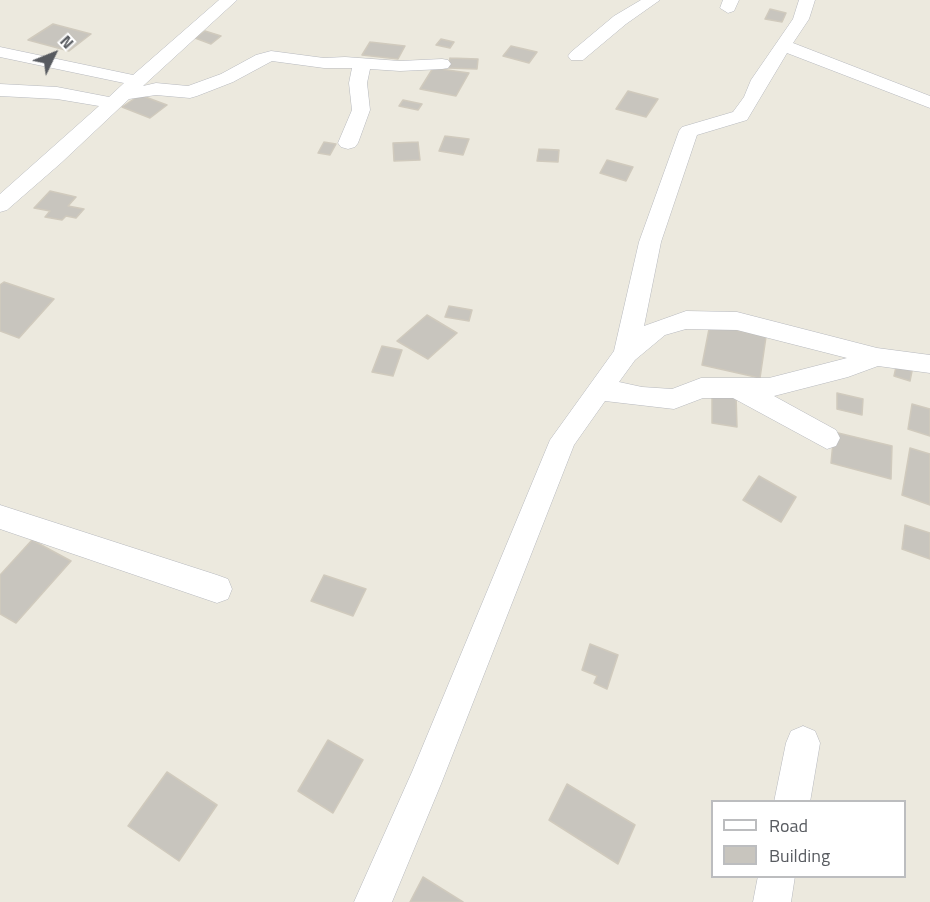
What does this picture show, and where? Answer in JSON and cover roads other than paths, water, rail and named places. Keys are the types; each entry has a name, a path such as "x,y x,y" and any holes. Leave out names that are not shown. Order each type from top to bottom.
{"street":[{"path":"0,205 229,0"},
{"path":"577,56 620,20 652,0"},
{"path":"626,353 650,242 689,131 740,116 801,19 807,0"},
{"path":"784,46 930,102"},
{"path":"0,52 124,92"},
{"path":"0,90 57,93 156,89 190,92 219,82 262,58 271,56 324,63 345,62 400,66 442,64"},
{"path":"348,143 361,110 358,83 362,64"},
{"path":"373,902 424,784 563,440 626,353 656,329 686,320 737,321 877,357 930,364"},
{"path":"598,391 615,391 642,398 674,399 700,388 770,388 801,382 877,357"},
{"path":"735,387 827,438"},
{"path":"0,517 217,589"},
{"path":"792,800 803,743"},
{"path":"772,902 777,878"}]}
